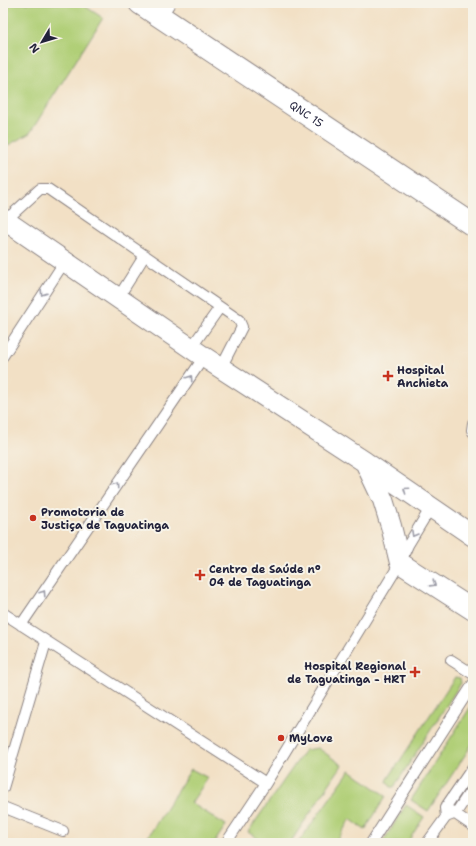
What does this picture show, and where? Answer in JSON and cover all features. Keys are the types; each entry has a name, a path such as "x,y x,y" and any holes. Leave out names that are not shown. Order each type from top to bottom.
{"street":[{"name":"QNC 15","path":"140,3 166,10 473,225"},
{"path":"4,220 198,353 365,462 473,536"},
{"path":"365,462 383,500 400,564 473,610"}],"lane":[{"path":"4,220 40,189 48,188 238,320 242,328 221,368"},
{"path":"118,298 145,255"},
{"path":"3,356 64,261"},
{"path":"21,625 198,353 220,307"},
{"path":"473,423 473,432"},
{"path":"226,843 266,783 400,564 408,545 431,507"},
{"path":"3,613 266,783"},
{"path":"3,788 46,642"},
{"path":"451,660 473,674"},
{"path":"371,843 473,684"},
{"path":"449,813 473,767"},
{"path":"427,843 449,813 473,787"},
{"path":"3,807 63,831"},
{"path":"449,813 473,826"}],"green space":[{"path":"3,3 80,3 103,18 30,133 3,148"},
{"path":"455,677 460,678 461,683 394,787 391,787 387,782 388,779"},
{"path":"473,703 473,743 428,811 411,800"},
{"path":"318,748 342,765 290,843 264,843 248,832 305,750"},
{"path":"191,769 208,778 191,803 226,825 214,843 144,843"},
{"path":"350,770 386,796 365,830 350,819 338,839 333,843 298,843"},
{"path":"406,805 424,817 407,843 382,843"}],"place":[{"name":"Hospital Anchieta","path":"388,376"},
{"name":"Promotoria de Justiça de Taguatinga","path":"33,518"},
{"name":"Centro de Saúde nº 04 de Taguatinga","path":"200,575"},
{"name":"Hospital Regional de Taguatinga - HRT","path":"415,672"},
{"name":"MyLove","path":"281,738"}]}
